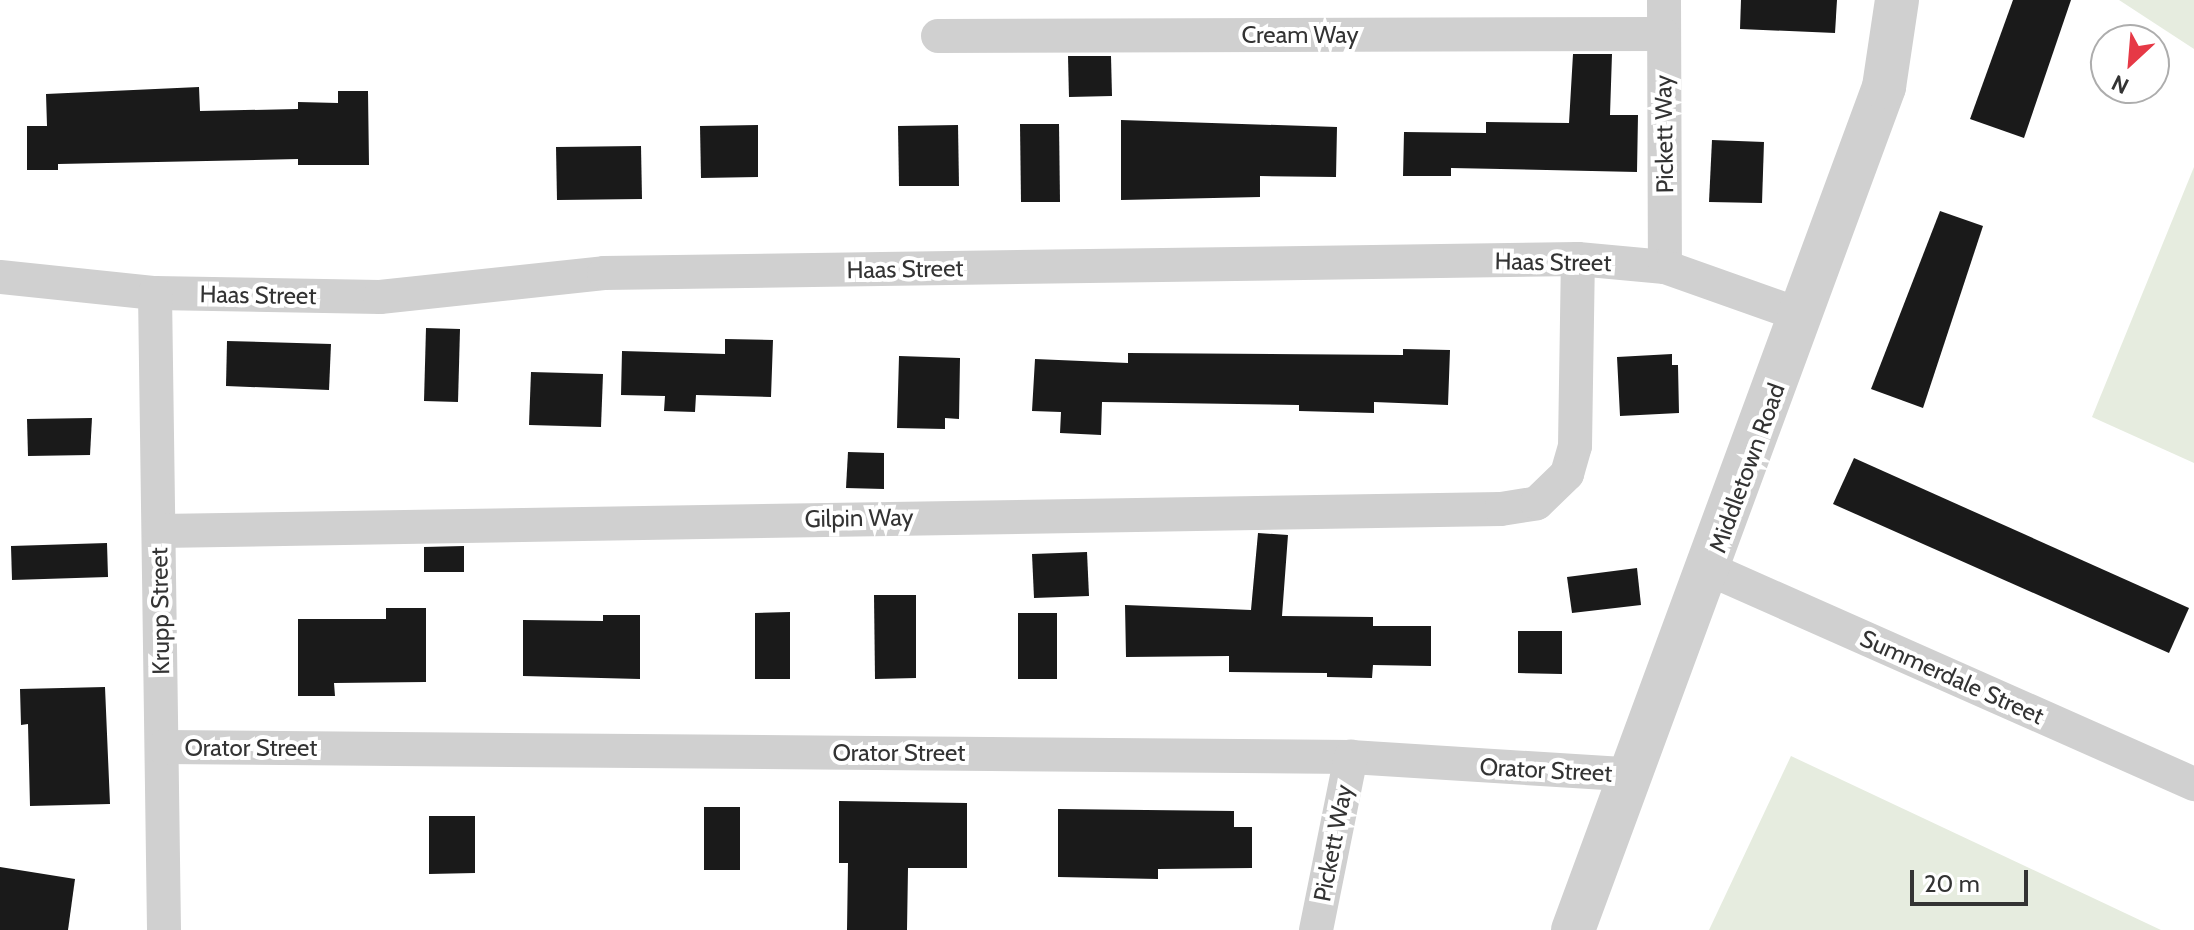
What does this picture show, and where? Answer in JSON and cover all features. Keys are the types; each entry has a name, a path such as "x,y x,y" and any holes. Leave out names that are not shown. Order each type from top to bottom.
{"street":[{"name":"Pickett Way","path":"1664,0 1665,267"},
{"name":"Middletown Road","path":"1573,930 1634,775 1884,87 1897,0"},
{"name":"Cream Way","path":"938,36 1663,34"},
{"name":"Haas Street","path":"0,277 155,293 380,297 604,273 1578,259 1665,267 1803,316"},
{"name":"Gilpin Way","path":"159,531 1501,509 1537,503 1555,491 1567,474 1575,446 1578,259"},
{"name":"Krupp Street","path":"155,293 164,930"},
{"name":"Summerdale Street","path":"1709,569 2194,784"},
{"name":"Orator Street","path":"163,747 1351,757 1634,775"},
{"name":"Pickett Way","path":"1316,930 1351,757"}],"shaded area":[{"path":"2119,0 2194,0 2194,49 2170,33 2170,24 2156,24"},
{"path":"2194,167 2194,463 2092,417"},
{"path":"1791,756 2161,930 1709,930"}],"building":[{"path":"1741,0 1837,0 1835,33 1740,29"},
{"path":"2013,0 2071,0 2024,138 1970,119"},
{"path":"1573,54 1612,54 1610,115 1638,115 1637,172 1451,168 1451,176 1403,176 1404,132 1486,133 1486,122 1569,123"},
{"path":"1068,56 1111,56 1112,96 1069,97"},
{"path":"199,87 200,111 298,109 298,102 338,103 338,91 368,91 369,165 298,165 298,159 58,164 58,170 27,170 27,126 47,126 46,94"},
{"path":"1121,120 1337,127 1336,177 1260,176 1260,197 1121,200"},
{"path":"1020,124 1059,124 1060,202 1021,202"},
{"path":"758,125 758,177 701,178 700,126"},
{"path":"958,125 959,186 899,186 898,126"},
{"path":"1712,140 1764,142 1762,203 1709,202"},
{"path":"641,146 642,199 557,200 556,147"},
{"path":"1940,211 1983,226 1923,408 1871,389"},
{"path":"426,328 460,329 458,402 424,401"},
{"path":"725,339 773,340 771,397 696,395 695,412 664,411 665,396 621,395 622,351 725,354"},
{"path":"227,341 331,344 329,390 226,386"},
{"path":"1403,349 1450,350 1448,405 1374,402 1374,413 1299,411 1299,405 1102,402 1101,435 1060,433 1061,412 1032,411 1035,359 1128,363 1128,353 1403,355"},
{"path":"1672,354 1672,365 1678,365 1679,413 1620,416 1617,357"},
{"path":"899,356 960,358 959,419 945,418 945,429 897,428"},
{"path":"531,372 603,374 601,427 529,425"},
{"path":"92,418 90,455 28,456 27,419"},
{"path":"848,452 884,453 884,489 846,488"},
{"path":"1854,458 2189,608 2169,653 1833,504"},
{"path":"1258,533 1288,535 1282,616 1373,617 1373,626 1431,626 1431,666 1373,665 1372,678 1327,677 1327,673 1229,672 1229,656 1126,657 1125,605 1251,610"},
{"path":"107,543 108,577 12,580 11,546"},
{"path":"464,546 464,572 424,572 424,547"},
{"path":"1087,552 1089,596 1034,598 1032,554"},
{"path":"1637,568 1641,605 1572,613 1567,577"},
{"path":"874,595 916,595 916,678 875,679"},
{"path":"386,608 426,608 426,682 334,683 335,696 298,696 298,619 386,619"},
{"path":"790,612 790,679 755,679 755,613"},
{"path":"1018,613 1057,613 1057,679 1018,679"},
{"path":"603,615 640,615 640,679 523,676 523,620 603,621"},
{"path":"1518,631 1562,631 1562,674 1518,673"},
{"path":"105,687 110,804 30,806 28,724 21,725 20,689"},
{"path":"839,801 967,803 967,868 908,868 907,930 847,930 848,863 839,863"},
{"path":"704,807 740,807 740,870 704,870"},
{"path":"1058,809 1234,811 1234,827 1252,827 1252,868 1158,869 1158,879 1058,877"},
{"path":"429,816 475,816 475,873 429,874"},
{"path":"0,867 75,879 68,930 0,930"}]}
